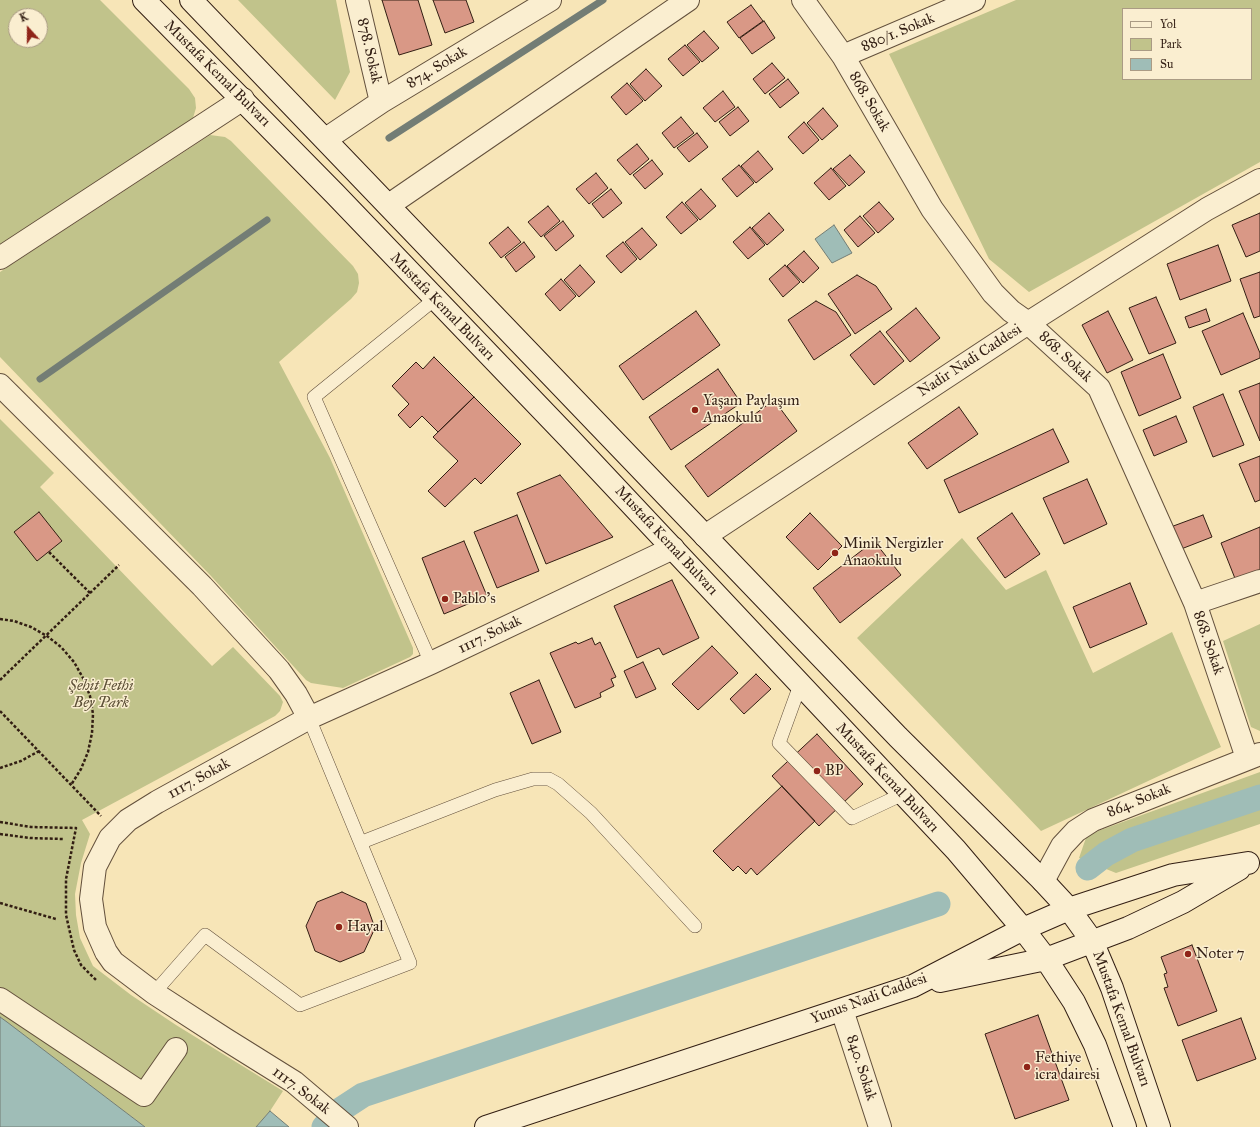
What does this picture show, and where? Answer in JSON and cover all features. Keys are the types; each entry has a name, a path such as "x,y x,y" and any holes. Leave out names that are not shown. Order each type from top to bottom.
{"street":[{"name":"Mustafa Kemal Bulvarı","path":"144,0 335,194 673,548 956,850 1023,929 1046,959 1074,1002 1095,1045 1125,1127"},
{"name":"Mustafa Kemal Bulvarı","path":"191,0 333,146 892,731 1043,881 1069,909 1092,941 1112,988 1159,1127"},
{"name":"878. Sokak","path":"357,0 381,102"},
{"name":"874. Sokak","path":"333,146 381,102 550,0"},
{"path":"389,206 688,0"},
{"name":"868. Sokak","path":"803,0 843,56 932,209 993,293 1011,311 1028,322 1099,388 1195,603 1253,756"},
{"name":"880/1. Sokak","path":"843,56 974,0"},
{"path":"0,258 243,99"},
{"name":"Nadir Nadi Caddesi","path":"705,536 1028,322 1207,209 1260,180"},
{"path":"0,385 202,586 279,670 296,694 309,718"},
{"name":"1117. Sokak","path":"347,1127 294,1082 225,1040 154,993 113,962 106,952 95,927 92,899 95,868 110,838 128,820 157,802 309,718 431,663 673,548"},
{"path":"1195,603 1260,581"},
{"name":"864. Sokak","path":"1043,881 1062,846 1076,831 1093,820 1253,756"},
{"name":"Yunus Nadi Caddesi","path":"913,986 1023,929 1069,909 1173,875 1254,861"},
{"name":"Yunus Nadi Caddesi","path":"486,1127 913,986 1046,959 1128,928 1183,902 1254,861"},
{"path":"0,999 144,1095 176,1050"},
{"name":"840. Sokak","path":"842,1010 880,1127"}],"lane":[{"path":"431,663 314,397 435,299"},
{"path":"800,685 779,743 852,818 903,794"},
{"path":"154,993 205,934 300,1004 410,964 362,842 309,718"},
{"path":"362,842 495,790 533,779 549,779 558,784 591,813 694,926"}],"path":[{"path":"49,552 90,593"},
{"path":"0,680 119,565"},
{"path":"0,619 14,621 47,636 74,662 83,678 90,696 93,714 92,733 84,764 72,786"},
{"path":"0,711 100,815 118,830"},
{"path":"0,768 21,761 39,751"},
{"path":"0,834 30,838 63,839"},
{"path":"0,904 56,919"}],"green space":[{"path":"0,0 100,0 189,89 195,98 196,108 193,118 186,125 0,248"},
{"path":"238,0 336,0 350,72 335,100"},
{"path":"1016,0 1260,0 1260,162 1029,292 989,259 889,54"},
{"path":"210,135 225,137 231,141 353,266 358,274 359,283 357,292 351,299 279,362 330,458 413,648 413,654 410,657 343,688 311,683 306,680 211,576 0,357 0,272"},
{"name":"Şehit Fethi Bey Park","path":"0,419 54,473 40,487 212,666 233,647 280,696 283,702 280,711 275,716 82,820 90,834 81,863 75,894 76,915 80,938 93,966 131,995 176,1025 283,1091 270,1111 256,1127 145,1127 0,1017"},
{"path":"962,538 1006,590 1046,570 1093,673 1172,632 1221,747 1041,831 857,638"},
{"path":"1260,624 1260,731 1251,727 1223,641"},
{"path":"1260,772 1260,824 1116,873 1079,858 1087,835"}],"water":[{"path":"834,225 852,253 832,263 815,239"},
{"path":"0,1017 7,1022 145,1127 0,1127"},
{"path":"270,1111 289,1127 256,1127"}],"building":[{"path":"382,0 418,0 432,45 399,55"},
{"path":"433,0 466,0 474,22 445,33"},
{"path":"751,5 763,21 739,38 727,22"},
{"path":"764,21 775,38 752,54 740,38"},
{"path":"704,31 719,48 702,62 687,45"},
{"path":"685,45 700,62 683,76 668,59"},
{"path":"772,63 785,78 765,94 753,79"},
{"path":"646,69 662,86 645,101 630,84"},
{"path":"788,79 799,93 780,108 769,94"},
{"path":"627,83 643,101 626,115 611,97"},
{"path":"723,91 735,107 715,122 703,108"},
{"path":"738,107 749,121 730,136 719,122"},
{"path":"823,108 838,126 822,140 807,123"},
{"path":"681,117 694,133 674,148 662,133"},
{"path":"804,122 819,140 803,154 788,137"},
{"path":"697,133 708,147 689,162 677,148"},
{"path":"637,144 649,159 630,175 617,160"},
{"path":"758,151 773,169 756,183 741,166"},
{"path":"850,155 865,172 849,186 833,169"},
{"path":"652,160 663,174 645,189 633,175"},
{"path":"739,165 754,183 737,197 722,179"},
{"path":"831,168 846,186 829,200 814,183"},
{"path":"596,173 608,188 589,204 576,189"},
{"path":"611,189 622,203 603,218 592,204"},
{"path":"701,189 716,206 700,220 685,203"},
{"path":"682,202 698,220 681,234 666,217"},
{"path":"879,202 894,219 878,233 863,216"},
{"path":"548,206 560,221 541,237 528,222"},
{"path":"769,213 784,230 767,245 752,228"},
{"path":"1260,213 1260,251 1246,257 1232,225"},
{"path":"860,216 875,233 858,247 844,230"},
{"path":"563,221 574,236 556,251 544,236"},
{"path":"508,227 521,242 501,258 489,243"},
{"path":"750,227 765,245 748,259 733,242"},
{"path":"642,228 657,245 640,260 625,242"},
{"path":"524,242 535,257 516,272 505,257"},
{"path":"623,242 637,259 621,273 606,256"},
{"path":"1218,245 1231,281 1180,300 1167,264"},
{"path":"804,251 819,268 803,283 787,266"},
{"path":"580,265 595,282 579,297 564,280"},
{"path":"785,265 800,282 783,297 769,279"},
{"path":"1260,272 1260,316 1254,318 1240,279"},
{"path":"857,275 876,286 892,309 855,334 828,294"},
{"path":"561,279 576,296 560,311 545,294"},
{"path":"1156,297 1176,343 1149,354 1129,308"},
{"path":"816,301 836,312 851,335 814,360 788,320"},
{"path":"916,308 940,338 910,362 886,332"},
{"path":"1206,309 1210,321 1189,328 1185,317"},
{"path":"696,311 720,345 643,400 619,366"},
{"path":"1108,311 1133,360 1107,373 1082,325"},
{"path":"1243,313 1260,353 1260,358 1221,375 1202,331"},
{"path":"880,331 904,361 874,385 850,355"},
{"path":"1163,354 1181,398 1139,416 1121,372"},
{"path":"434,357 474,397 438,432 422,416 410,428 398,415 409,404 392,386 416,362 423,369"},
{"name":"Yaşam Paylaşım Anaokulu","path":"718,369 741,403 671,450 649,417"},
{"path":"1260,383 1260,441 1239,391"},
{"path":"1223,394 1244,445 1213,457 1193,407"},
{"path":"474,397 521,444 481,484 475,478 445,507 428,491 458,461 433,437"},
{"path":"774,400 797,431 708,497 685,466"},
{"path":"959,407 978,434 927,469 908,443"},
{"path":"1176,416 1187,442 1154,456 1143,430"},
{"path":"1053,429 1069,462 959,513 944,480"},
{"path":"1260,456 1260,500 1255,502 1239,464"},
{"path":"560,475 613,537 546,564 517,493"},
{"path":"1087,479 1107,524 1064,544 1043,498"},
{"path":"39,512 62,541 37,561 14,532"},
{"path":"810,513 842,546 818,570 786,537"},
{"path":"1012,513 1040,554 1005,578 977,538"},
{"path":"517,515 539,571 497,588 474,532"},
{"path":"1203,515 1212,537 1176,551 1168,528"},
{"path":"1260,527 1260,571 1236,581 1221,543"},
{"path":"464,541 487,596 444,614 422,558"},
{"path":"874,541 901,575 840,623 813,588"},
{"path":"672,580 699,638 663,655 659,648 637,658 614,606"},
{"path":"1130,583 1147,624 1090,648 1073,607"},
{"path":"592,638 595,645 600,642 616,677 611,679 614,686 600,693 601,697 575,708 550,653 576,642 578,644"},
{"path":"712,646 738,673 698,710 672,684"},
{"path":"643,662 656,689 636,698 624,671"},
{"path":"756,674 771,689 744,714 730,699"},
{"path":"539,680 561,732 532,744 510,693"},
{"path":"817,734 863,784 819,826 772,776"},
{"path":"782,786 815,821 757,875 751,868 746,874 738,866 733,871 713,851"},
{"path":"342,892 366,903 375,928 364,952 340,962 315,951 306,926 317,902"},
{"path":"1192,945 1217,1011 1178,1026 1164,988 1168,987 1164,974 1167,973 1161,957"},
{"name":"Fethiye icra dairesi","path":"1038,1015 1069,1100 1015,1119 985,1034"},
{"path":"1241,1018 1256,1059 1197,1081 1182,1040"}],"waterway":[{"path":"389,138 603,0"},
{"path":"40,379 267,220"},
{"path":"1088,868 1106,854 1132,840 1260,797"},
{"path":"324,1127 340,1110 363,1095 938,904"}],"place":[{"name":"Yaşam Paylaşım Anaokulu","path":"695,410"},
{"name":"Minik Nergizler Anaokulu","path":"835,553"},
{"name":"Pablo's","path":"445,599"},
{"name":"BP","path":"817,771"},
{"name":"Hayal","path":"339,927"},
{"name":"Noter 7","path":"1188,954"},
{"name":"Fethiye icra dairesi","path":"1027,1067"}]}
